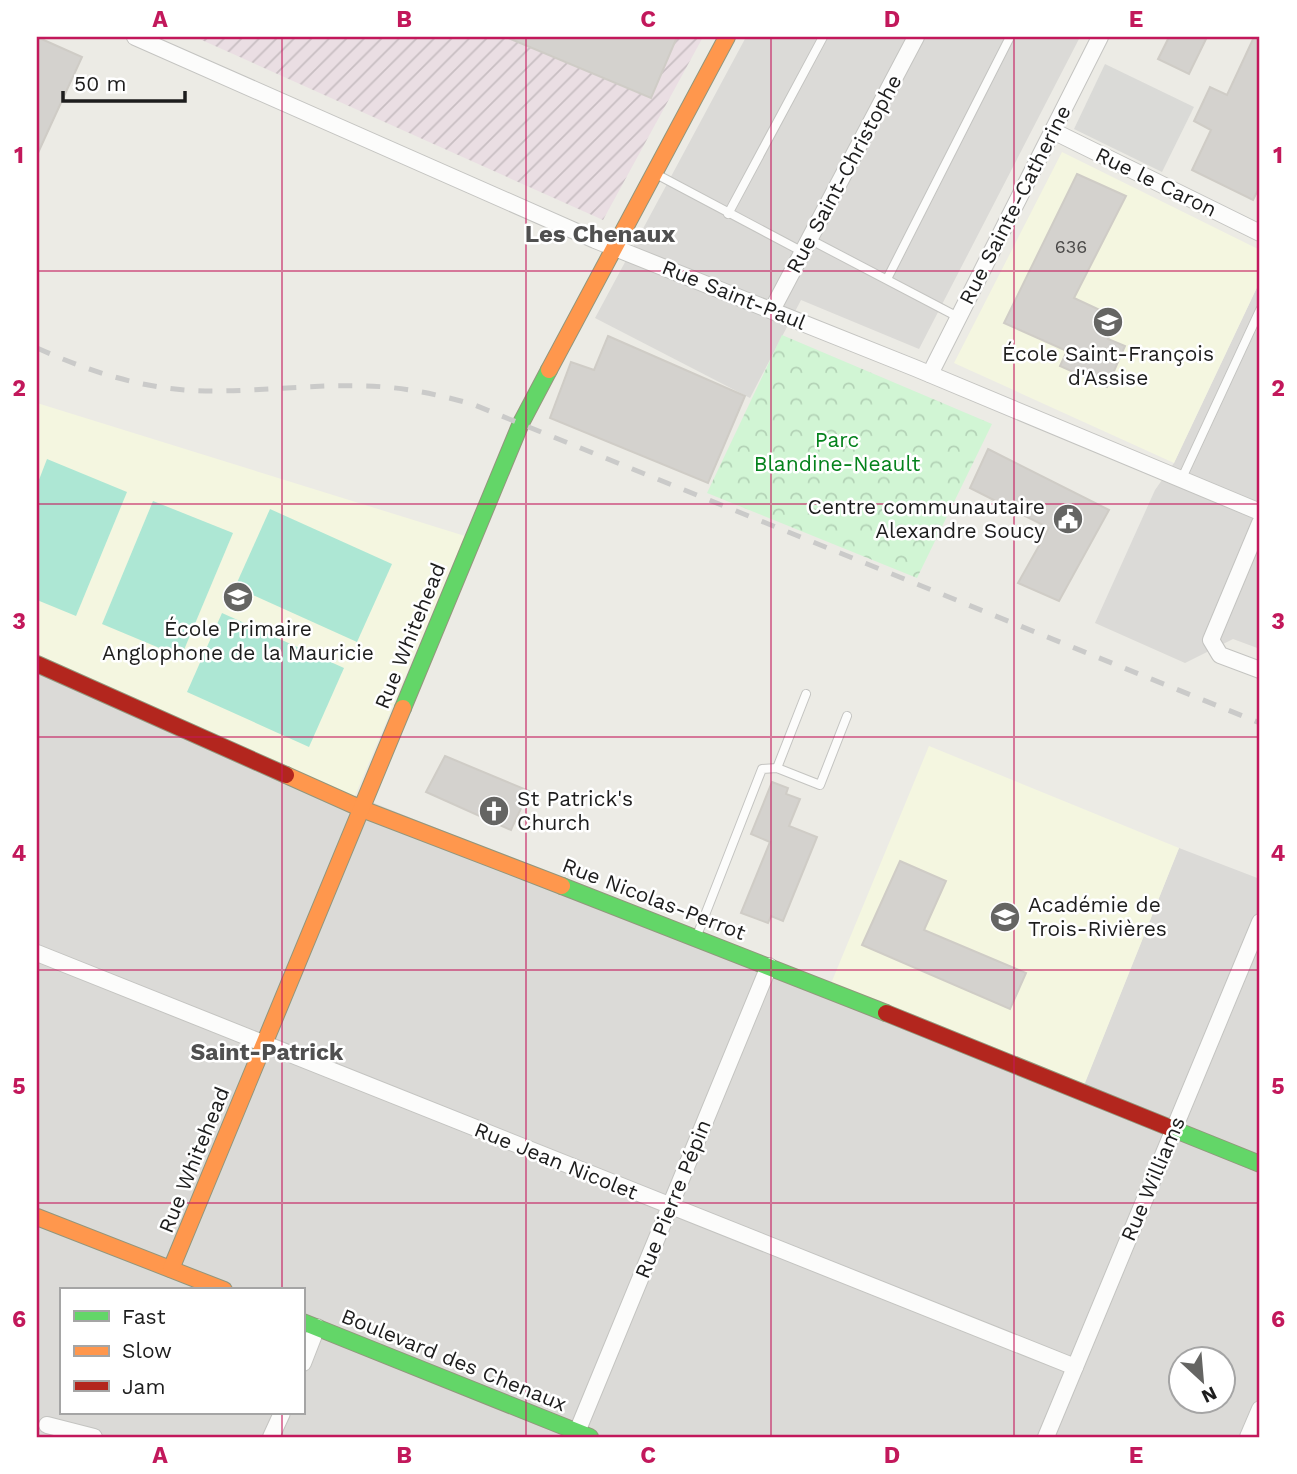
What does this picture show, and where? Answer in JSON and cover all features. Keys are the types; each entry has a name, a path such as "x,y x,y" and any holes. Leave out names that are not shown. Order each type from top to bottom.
{"street":[{"name":"Rue Saint-Paul","path":"135,37 614,248 930,374 1260,512"},
{"name":"Rue Whitehead","path":"171,1269 521,423 727,37"},
{"name":"Rue Saint-Christophe","path":"772,310 916,37"},
{"name":"Rue Sainte-Catherine","path":"930,374 1100,37"},
{"name":"Rue le Caron","path":"1053,131 1260,233"},
{"path":"1260,523 1212,637 1213,648 1220,655 1260,670"},
{"name":"Rue Nicolas-Perrot","path":"37,664 362,808 769,966 1260,1164"},
{"name":"Rue Williams","path":"1046,1437 1260,922"},
{"name":"Rue Jean Nicolet","path":"37,953 1075,1367"},
{"name":"Rue Pierre Pépin","path":"583,1435 670,1206 769,966"},
{"path":"37,1217 219,1288"},
{"path":"304,1357 310,1324"},
{"name":"Boulevard des Chenaux","path":"310,1324 583,1435"},
{"path":"1248,1437 1260,1409"},
{"path":"271,1437 282,1414"},
{"path":"47,1425 94,1437"}],"lane":[{"path":"728,214 823,37"},
{"path":"887,279 1010,37"},
{"path":"654,173 728,214 887,279 958,317"},
{"path":"1182,478 1260,310"},
{"path":"777,768 806,694"},
{"path":"696,938 762,769 777,768 820,785 847,716"}],"shaded area":[{"path":"195,37 703,37 603,220"},
{"path":"746,37 1080,37 919,349 801,300 750,398 595,318"},
{"path":"1105,64 1194,107 1162,172 1074,129"},
{"name":"École Saint-François d'Assise","path":"1062,152 1260,250 1260,281 1174,463 954,363"},
{"path":"1260,281 1260,649 1233,639 1185,663 1095,623 1155,490 1174,463"},
{"name":"École Primaire Anglophone de la Mauricie","path":"37,403 465,536 354,798 37,658"},
{"path":"37,668 1083,1087 1179,848 1260,879 1260,1437 37,1437"},
{"name":"Académie de Trois-Rivières","path":"929,746 1179,848 1083,1088 830,986"}],"green space":[{"name":"Parc Blandine-Neault","path":"782,335 992,424 917,578 707,493"},
{"path":"47,459 127,492 76,616 37,600 37,485"},
{"path":"153,501 233,533 181,657 102,624"},
{"path":"270,509 392,564 357,642 235,587"},
{"path":"222,613 344,668 309,747 187,692"}],"building":[{"path":"37,37 82,57 37,155"},
{"path":"506,37 677,37 651,98"},
{"path":"1169,37 1207,37 1189,74 1158,59"},
{"path":"1254,37 1260,37 1260,186 1253,200 1192,170 1211,130 1194,121 1210,87 1227,95"},
{"path":"1077,174 1126,196 1074,298 1117,318 1108,339 1125,346 1107,387 1060,366 1067,351 1004,323"},
{"path":"608,336 745,396 708,483 550,418 571,362 594,370"},
{"name":"Centre communautaire Alexandre Soucy","path":"988,449 1109,510 1059,601 1018,583 1049,528 970,488"},
{"name":"St Patrick's Church","path":"445,756 529,791 511,830 426,792"},
{"path":"772,782 788,788 786,794 800,799 789,826 817,837 783,921 771,916 768,923 741,913 770,842 751,834"},
{"path":"900,861 946,881 924,930 1026,973 1010,1009 862,945"}],"railway":[{"path":"37,348 109,375 166,388 229,391 376,386 417,391 472,404 1260,723"}],"traffic: fast":[{"path":"403,708 521,423 549,370"},
{"path":"562,886 886,1013"},
{"path":"1168,1127 1260,1164"},
{"path":"304,1322 590,1437"}],"traffic: slow":[{"path":"549,370 727,37"},
{"path":"171,1269 403,708"},
{"path":"286,775 362,809 562,886"},
{"path":"37,1217 219,1288"}],"traffic: jam":[{"path":"37,664 286,775"},
{"path":"886,1013 1168,1127"}],"place":[{"name":"École Saint-François d'Assise","path":"1108,322"},
{"name":"Centre communautaire Alexandre Soucy","path":"1068,519"},
{"name":"École Primaire Anglophone de la Mauricie","path":"238,597"},
{"name":"St Patrick's Church","path":"494,811"},
{"name":"Académie de Trois-Rivières","path":"1005,917"}],"district":[{"name":"Les Chenaux","path":"600,234"},
{"name":"Saint-Patrick","path":"267,1052"}]}
